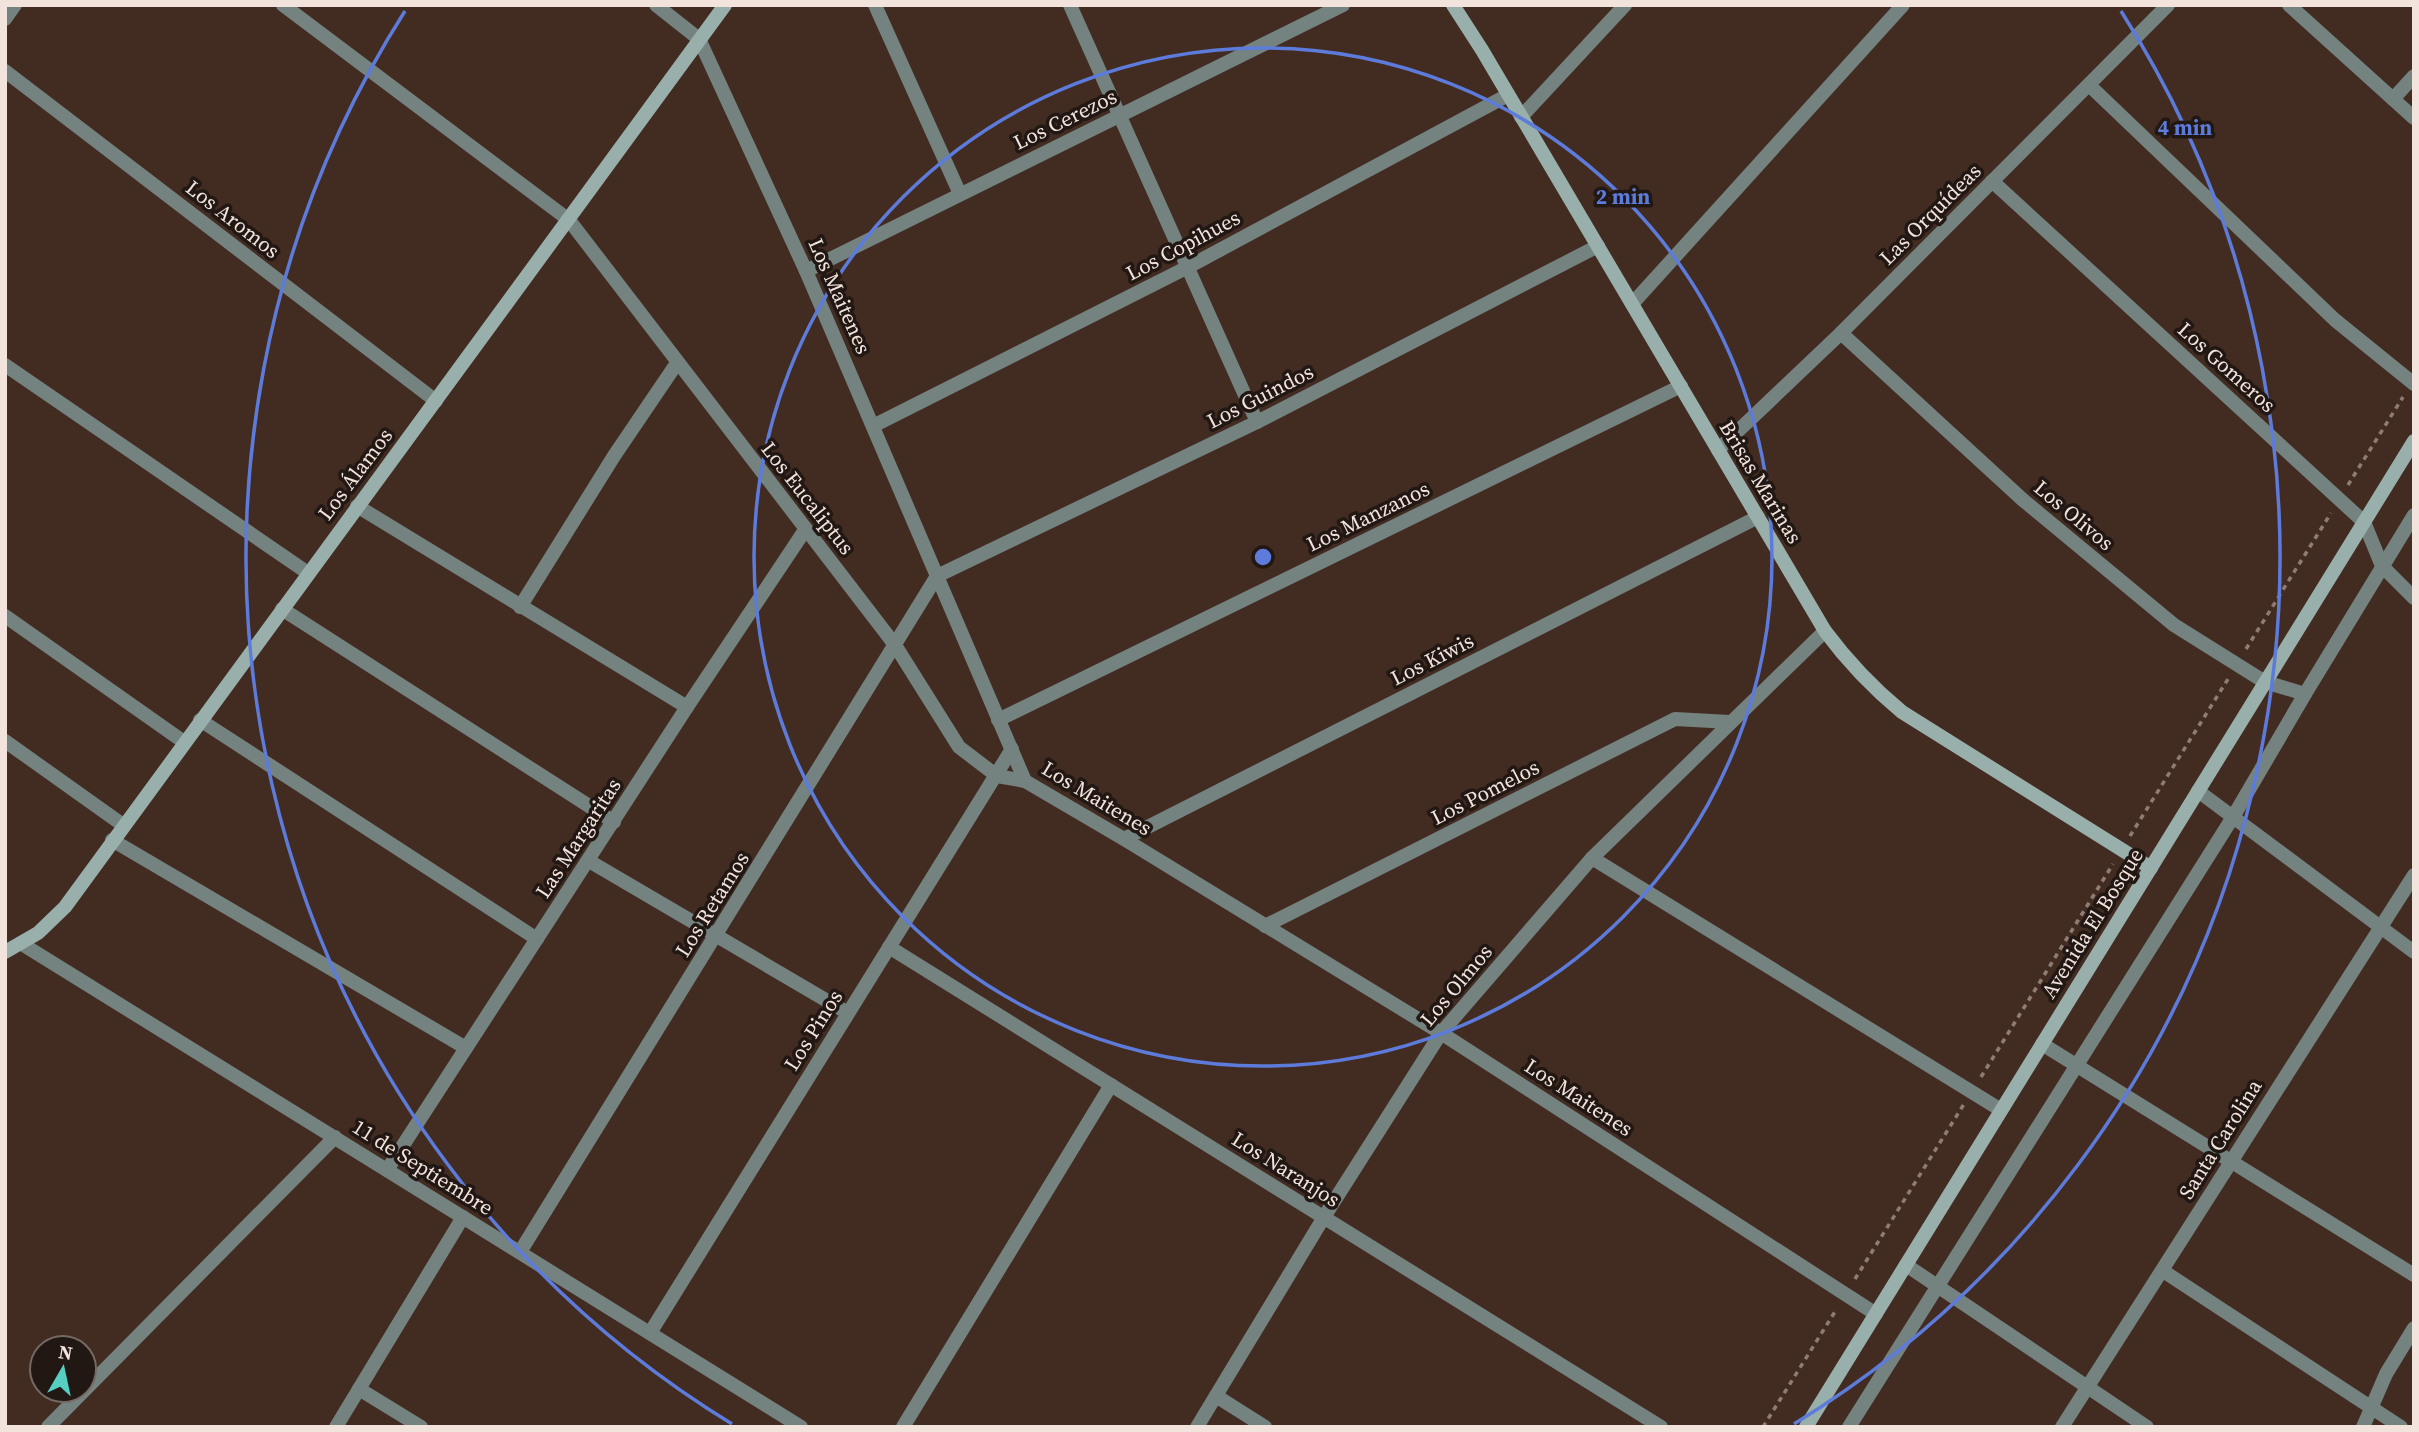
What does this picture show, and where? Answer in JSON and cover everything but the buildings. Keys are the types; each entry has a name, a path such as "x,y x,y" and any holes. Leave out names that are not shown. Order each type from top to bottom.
{"street":[{"path":"5,19 15,5"},
{"name":"Los Eucaliptus","path":"284,5 569,220 895,645 959,747 997,776 1025,781"},
{"name":"Los Maitenes","path":"656,5 699,39 806,271 1025,781 1441,1033 1875,1314"},
{"name":"Los Álamos","path":"5,952 38,933 65,906 725,5"},
{"path":"875,5 960,194"},
{"path":"1070,5 1257,422"},
{"name":"Los Cerezos","path":"806,271 1343,5"},
{"name":"Brisas Marinas","path":"1453,5 1825,631 1860,674 1902,712 2151,868"},
{"path":"1521,117 1625,5"},
{"path":"1632,304 1903,5"},
{"name":"Las Orquídeas","path":"1718,450 1841,333 2168,5"},
{"path":"2289,5 2414,118"},
{"name":"Los Aromos","path":"5,71 436,401"},
{"path":"2393,99 2414,76"},
{"path":"2089,85 2335,320 2413,383"},
{"name":"Los Copihues","path":"873,426 1188,267 1508,95"},
{"name":"Los Gomeros","path":"1992,181 2364,522 2382,566 2414,598"},
{"name":"Los Guindos","path":"937,576 1257,422 1598,246"},
{"name":"Los Olivos","path":"1841,333 2023,500 2174,625 2266,681 2305,694"},
{"path":"520,607 614,456 677,363"},
{"path":"5,365 308,573"},
{"name":"Los Manzanos","path":"998,720 1681,386"},
{"name":"Avenida El Bosque","path":"1806,1427 2414,441"},
{"path":"357,506 687,707"},
{"path":"1849,1427 2234,817 2414,515"},
{"name":"Los Kiwis","path":"1124,839 1758,517"},
{"name":"Las Margaritas","path":"387,1170 805,530"},
{"name":"Los Retamos","path":"520,1252 937,576"},
{"path":"282,609 614,822"},
{"path":"5,615 184,742"},
{"name":"Los Olmos","path":"1198,1427 1324,1217 1441,1033 1592,858 1825,631"},
{"name":"Los Pomelos","path":"1265,926 1675,719 1730,722"},
{"path":"200,720 537,939"},
{"path":"5,741 123,825"},
{"name":"Los Pinos","path":"650,1333 1012,749"},
{"path":"2198,791 2414,952"},
{"path":"111,840 466,1048"},
{"path":"1592,858 2001,1110"},
{"path":"589,861 848,1013"},
{"name":"Santa Carolina","path":"2063,1427 2414,875"},
{"name":"11 de Septiembre","path":"22,944 801,1427"},
{"name":"Los Naranjos","path":"889,947 1661,1427"},
{"path":"2042,1044 2414,1275"},
{"path":"903,1427 1111,1085"},
{"path":"48,1427 335,1138"},
{"path":"337,1427 463,1217"},
{"path":"1906,1265 2147,1427"},
{"path":"2163,1271 2401,1427"},
{"path":"2363,1427 2386,1374 2414,1328"},
{"path":"359,1389 421,1427"},
{"path":"1216,1396 1265,1427"}],"path":[{"path":"1763,1427 2413,383"}]}
